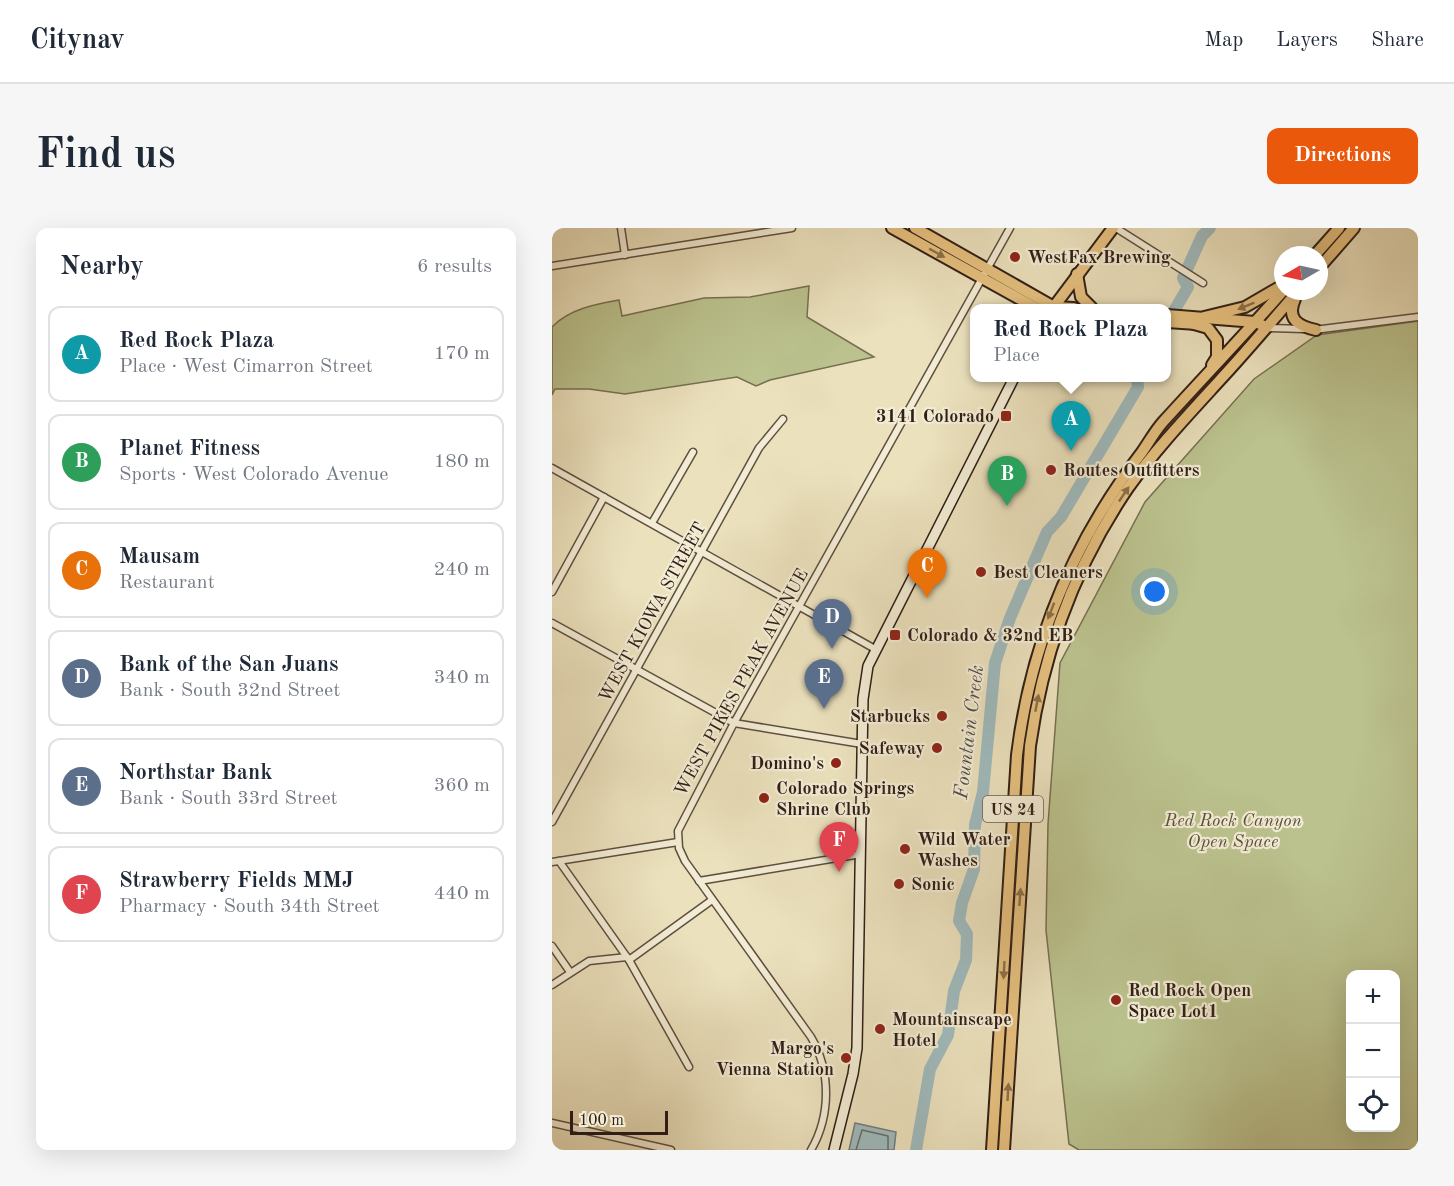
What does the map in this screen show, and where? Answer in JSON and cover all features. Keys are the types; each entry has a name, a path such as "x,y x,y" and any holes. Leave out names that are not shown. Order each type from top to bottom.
{"main road":[{"path":"892,228 906,231 1045,304"},
{"path":"915,228 1029,304"},
{"path":"1056,304 1114,228"},
{"path":"1323,246 1339,228"},
{"path":"1328,258 1354,228"},
{"path":"1077,274 1081,297 1087,304"},
{"path":"1186,321 1245,307 1274,290"},
{"name":"US 24","path":"1004,1150 1032,727 1056,631 1094,544 1143,469 1276,300"},
{"name":"US 24","path":"992,1150 1020,734 1028,690 1046,622 1083,539 1128,469 1163,423 1257,326 1288,300"},
{"path":"1295,300 1292,307 1293,320 1301,326 1316,330"},
{"path":"1171,316 1208,328 1215,337 1217,357 1182,404"},
{"path":"1204,317 1257,326"},
{"path":"1171,322 1257,326"},
{"path":"834,1150 853,1074 857,1048 864,687 875,649 1012,382"}],"street":[{"path":"621,228 625,255"},
{"path":"552,266 792,228"},
{"name":"WEST PIKES PEAK AVENUE","path":"678,842 681,820 1010,228"},
{"path":"1114,228 1179,265 1203,282"},
{"path":"1257,326 1316,330 1418,317"},
{"name":"WEST KIOWA STREET","path":"552,822 759,448 783,419"},
{"path":"652,523 693,452"},
{"path":"552,468 875,649"},
{"path":"552,592 604,497"},
{"path":"552,623 734,723 862,744"},
{"path":"689,1067 628,959 555,861 678,842 681,854 811,1037 820,1055 825,1076 825,1099 819,1132 811,1150"},
{"path":"699,881 861,854"},
{"path":"552,985 589,961 628,959 712,900"},
{"path":"552,946 570,972"},
{"path":"552,1123 670,1150"}],"green space":[{"path":"809,286 807,317 874,357 770,380 756,386 737,377 625,394 589,389 555,389 552,395 552,327 575,312 619,300 622,316 704,298 750,297"},
{"name":"Red Rock Canyon Open Space","path":"1418,321 1418,1150 1079,1150 1069,1144 1046,930 1048,824 1060,663 1145,502 1254,379 1317,335"}],"water":[{"path":"855,1123 896,1132 894,1150 849,1150"}],"waterway":[{"name":"Fountain Creek","path":"1171,316 1188,287 1183,278 1202,236 1210,228"},
{"name":"Fountain Creek","path":"916,1150 930,1069 948,1035 954,991 966,960 967,934 959,921 962,903 974,869 975,825 983,792 995,663 1010,618 1047,532 1061,517 1138,387 1137,382"}],"place":[{"name":"WestFax Brewing","path":"1015,257"},
{"name":"3141 Colorado","path":"1006,416"},
{"name":"Red Rock Plaza","path":"1071,451"},
{"name":"Routes Outfitters","path":"1051,470"},
{"name":"Planet Fitness","path":"1007,506"},
{"name":"Best Cleaners","path":"981,572"},
{"name":"Mausam","path":"927,598"},
{"name":"Colorado & 32nd EB","path":"895,635"},
{"name":"Bank of the San Juans","path":"832,649"},
{"name":"Northstar Bank","path":"824,709"},
{"name":"Starbucks","path":"942,716"},
{"name":"Safeway","path":"937,748"},
{"name":"Domino's","path":"836,763"},
{"name":"Colorado Springs Shrine Club","path":"764,798"},
{"name":"Wild Water Washes","path":"905,849"},
{"name":"Strawberry Fields MMJ","path":"839,872"},
{"name":"Sonic","path":"899,884"},
{"name":"Red Rock Open Space Lot1","path":"1116,1000"},
{"name":"Mountainscape Hotel","path":"880,1029"},
{"name":"Margo's Vienna Station","path":"846,1058"}]}
